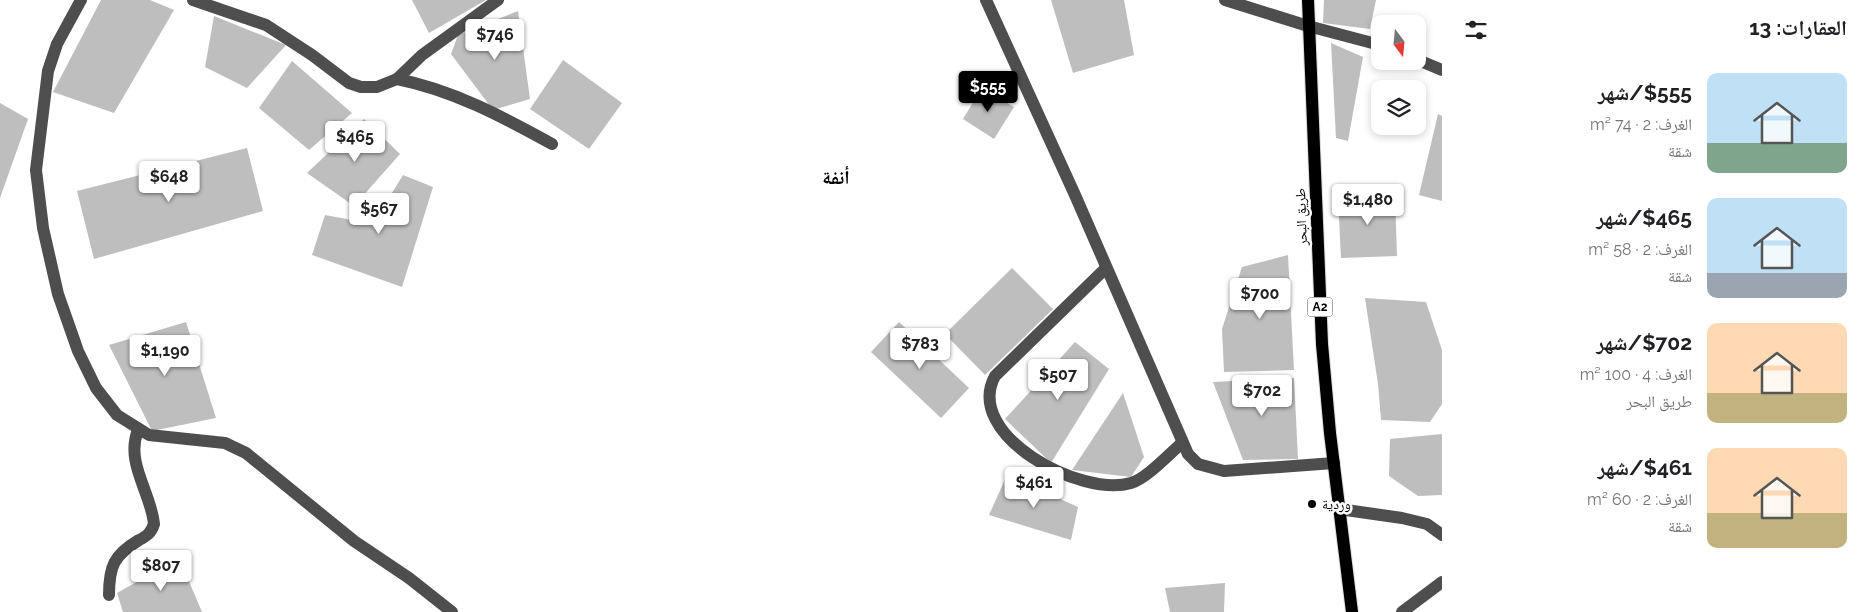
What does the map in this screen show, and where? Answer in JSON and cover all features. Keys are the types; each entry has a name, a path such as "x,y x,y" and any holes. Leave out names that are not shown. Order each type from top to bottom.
{"main road":[{"name":"طريق البحر","path":"1308,0 1322,344 1352,612"}],"street":[{"path":"81,0 57,44 48,70 38,148 38,196 58,294 78,351 96,388 117,415 138,430 158,438 204,439 225,443 246,453 354,541 409,578 452,612"},
{"path":"193,0 266,25 349,82 361,86 377,87 398,79 422,55 498,0"},
{"path":"986,0 1188,454 1198,464 1224,471 1334,463"},
{"path":"1225,0 1308,26 1371,43"},
{"path":"1426,63 1442,70"},
{"path":"398,79 426,84 446,92 504,118 552,144"},
{"path":"1106,268 995,376 989,393 989,402 994,415 1005,432 1028,454 1049,469 1064,476 1094,484 1117,485 1139,480 1182,443"},
{"path":"109,595 111,569 114,561 124,550 149,534 154,524 135,460 133,443 138,430"},
{"path":"1339,508 1427,524 1442,524"},
{"path":"1427,524 1442,534"},
{"path":"1402,612 1442,582"}],"building":[{"path":"101,0 150,0 174,10 114,113 53,92"},
{"path":"412,0 486,0 429,33"},
{"path":"1051,0 1124,0 1134,55 1073,73"},
{"path":"1324,0 1376,0 1373,15 1371,15 1370,29 1323,23"},
{"path":"518,11 530,99 493,110 451,54 458,35"},
{"path":"214,16 286,45 247,88 205,67"},
{"path":"1331,43 1363,57 1348,141 1336,138"},
{"path":"563,60 622,103 589,149 530,109"},
{"path":"292,61 352,113 309,150 259,108"},
{"path":"982,88 1014,107 994,139 963,119"},
{"path":"0,103 28,119 0,198"},
{"path":"1438,114 1442,116 1442,201 1419,195"},
{"path":"364,119 400,154 354,206 307,173"},
{"path":"247,148 263,211 94,259 77,191"},
{"path":"403,175 433,187 402,287 312,255 325,215 373,224"},
{"path":"1395,195 1397,256 1341,258 1338,197"},
{"path":"1288,255 1294,370 1224,372 1222,329 1242,267"},
{"path":"1012,268 1053,309 985,375 945,334"},
{"path":"1365,298 1426,302 1442,350 1442,404 1430,422 1381,420 1378,384"},
{"path":"186,322 216,418 152,431 109,345"},
{"path":"899,322 969,388 941,418 871,352"},
{"path":"1075,342 1109,369 1051,463 1005,419"},
{"path":"1294,378 1298,459 1243,460 1213,382"},
{"path":"1123,393 1144,457 1131,477 1072,470"},
{"path":"1442,434 1442,495 1418,496 1389,476 1390,439"},
{"path":"1007,475 1078,507 1071,540 989,515"},
{"path":"179,558 202,612 123,612 117,593"},
{"path":"1225,583 1224,612 1170,612 1165,588"}],"place":[{"name":"وردية","path":"1312,504"}],"district":[{"name":"أنفة","path":"836,177"}]}
